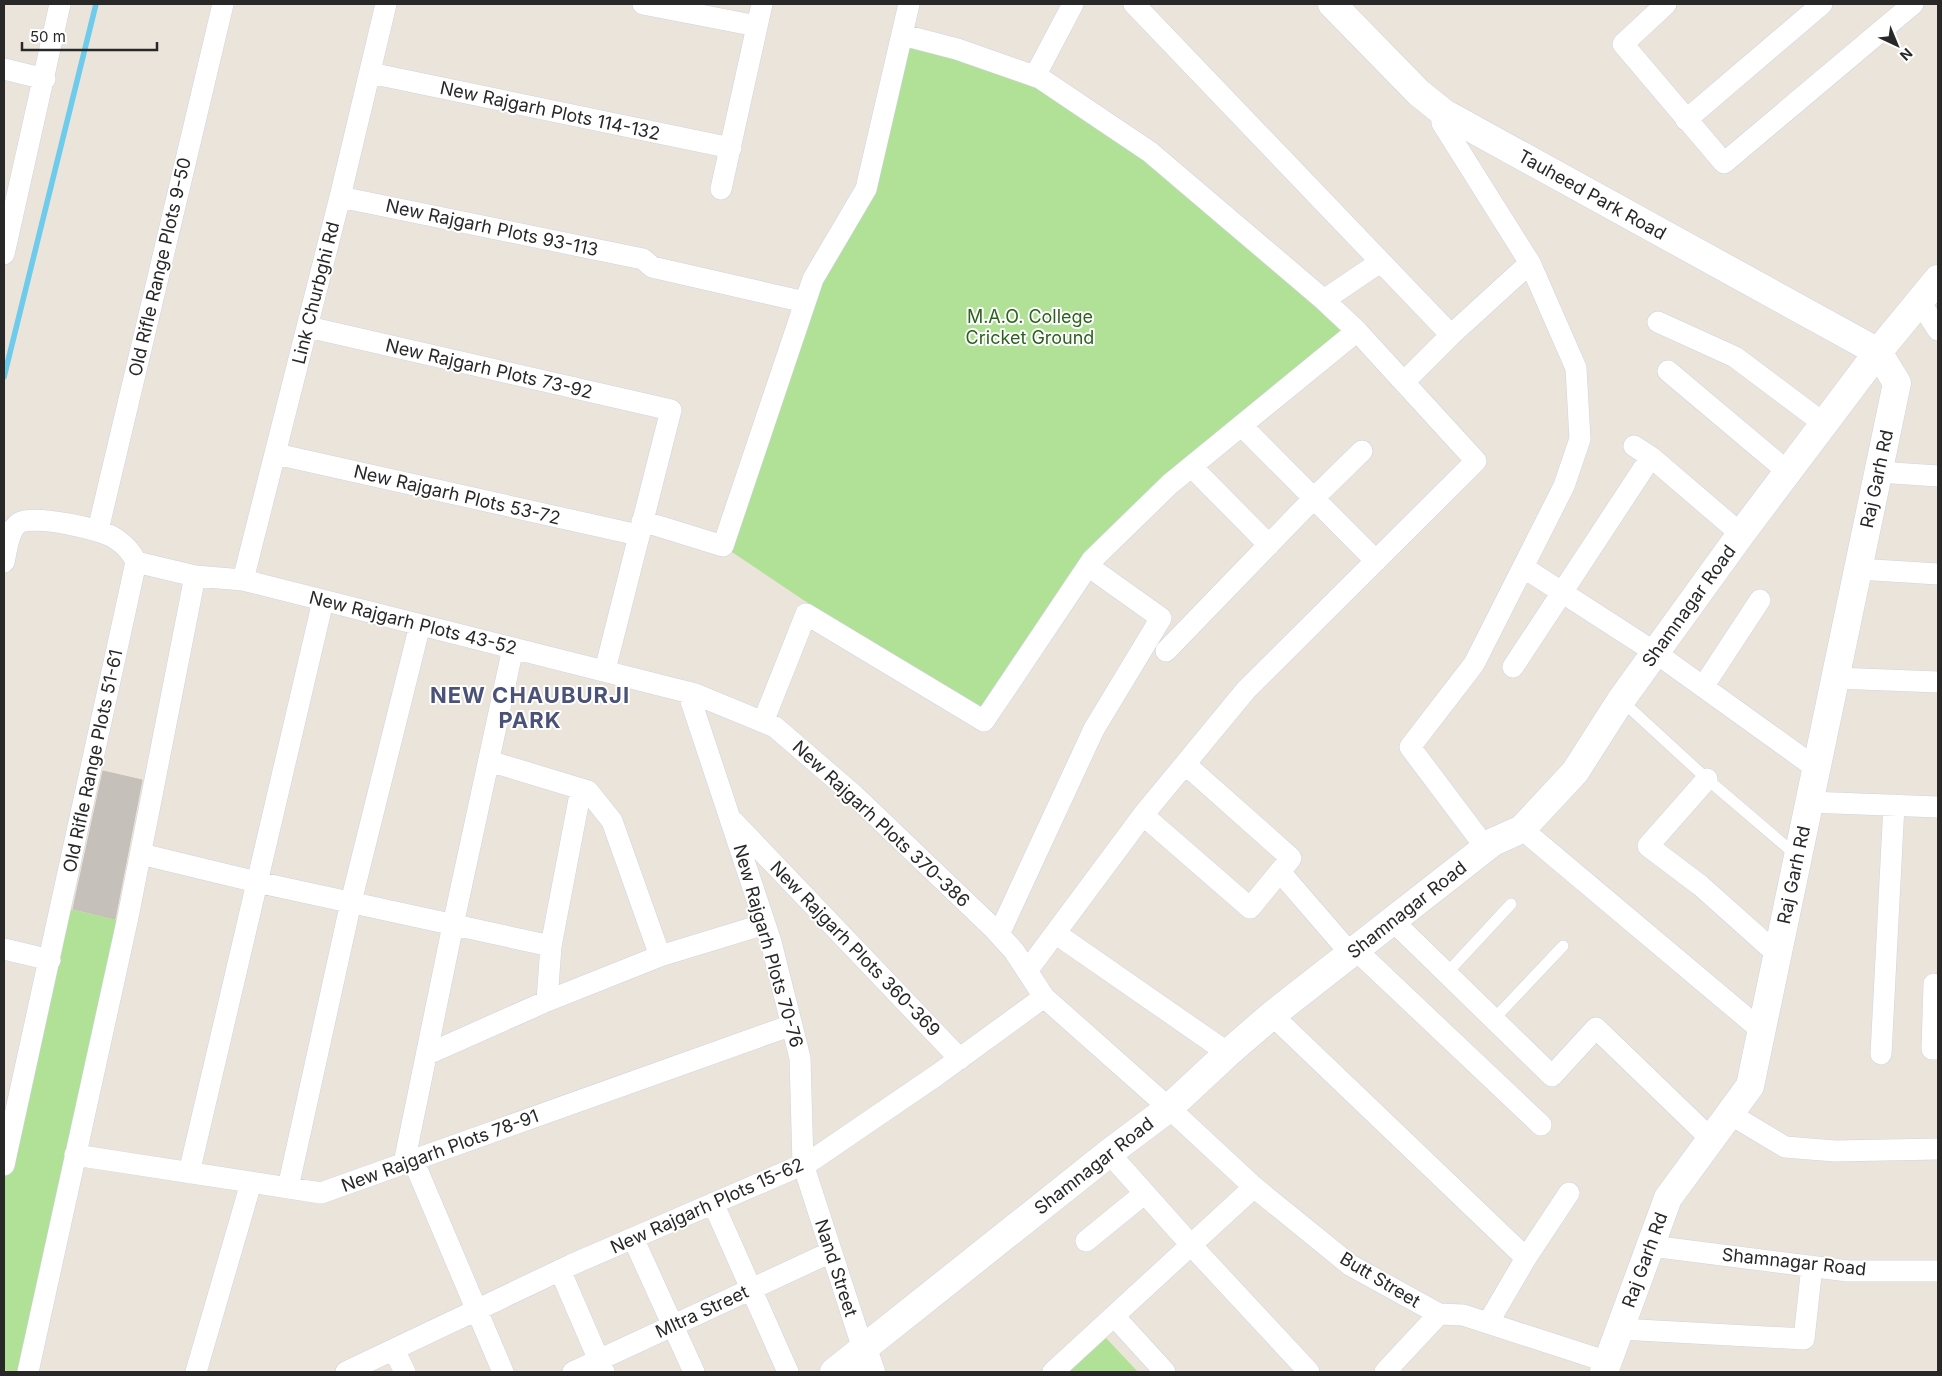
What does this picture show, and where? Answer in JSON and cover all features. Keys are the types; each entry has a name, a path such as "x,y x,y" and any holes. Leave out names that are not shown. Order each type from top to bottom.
{"main road":[{"name":"Tauheed Park Road","path":"1332,4 1419,93 1444,113 1878,352"},
{"name":"Shamnagar Road","path":"834,1372 867,1361 1109,1153 1169,1108 1228,1053 1272,1016 1493,842 1522,829 1575,772 1621,700 1741,534 1823,423 1938,279"},
{"name":"Raj Garh Rd","path":"1606,1367 1668,1198 1750,1086 1897,383 1878,352"}],"street":[{"path":"4,254 60,4"},
{"name":"Old Rifle Range Plots 9-50","path":"98,530 223,4"},
{"name":"Link Churbghi Rd","path":"243,580 308,327 386,4"},
{"path":"643,4 757,26"},
{"path":"721,189 762,4"},
{"path":"805,302 813,279 866,188 909,4"},
{"path":"1035,76 1073,4"},
{"path":"1134,4 1451,335"},
{"path":"1666,4 1623,44 1724,163 1913,4"},
{"path":"1686,120 1822,4"},
{"path":"903,35 957,49 1040,78 1150,152 1324,300 1357,331 1476,461 1246,690 1143,815 1027,971"},
{"path":"4,68 44,78"},
{"name":"New Rajgarh Plots 114-132","path":"370,73 731,148"},
{"path":"1444,113 1442,123 1530,263 1576,368 1580,440 1564,486 1474,664 1410,747 1486,848"},
{"name":"New Rajgarh Plots 93-113","path":"340,197 643,259 652,267 805,302"},
{"path":"1324,300 1380,262"},
{"path":"1404,382 1451,335 1530,263"},
{"name":"New Rajgarh Plots 53-72","path":"276,454 723,546 805,302"},
{"path":"1920,302 1938,330"},
{"path":"1658,322 1735,356 1823,423"},
{"name":"New Rajgarh Plots 73-92","path":"308,327 671,410 640,528"},
{"path":"763,722 806,614 984,721 1092,560 1170,484 1357,331"},
{"path":"1668,371 1788,472"},
{"path":"1242,426 1376,561"},
{"path":"1166,651 1314,498 1362,452"},
{"path":"1513,667 1562,592 1643,452 1741,534"},
{"path":"1192,467 1269,545"},
{"path":"1878,472 1938,476"},
{"path":"4,562 11,531 18,524 34,519 98,530 126,546 136,562"},
{"path":"605,670 640,528"},
{"name":"New Rajgarh Plots 43-52","path":"136,562 195,576 243,580 688,692"},
{"name":"Old Rifle Range Plots 51-61","path":"4,1165 136,562"},
{"path":"999,934 1094,729 1161,618 1088,566"},
{"path":"1523,567 1656,653 1816,768"},
{"path":"1858,569 1938,574"},
{"path":"28,1372 141,854 195,576"},
{"path":"1703,687 1760,600"},
{"path":"189,1173 324,601"},
{"path":"288,1188 351,902 420,625"},
{"path":"503,1372 409,1162 453,925 513,648"},
{"path":"1835,678 1938,682"},
{"name":"New Rajgarh Plots 370-386","path":"688,692 775,727 854,795 999,934 1014,951 1044,997 1169,1108"},
{"name":"New Rajgarh Plots 70-76","path":"688,692 765,924 792,1025 800,1058 803,1164"},
{"path":"489,761 588,791 612,821 660,956"},
{"path":"1143,815 1250,908 1291,858 1186,764"},
{"path":"1707,779 1648,846 1701,886 1777,954"},
{"path":"547,1001 551,946 581,789"},
{"path":"1809,802 1938,807"},
{"path":"1881,1054 1894,805"},
{"name":"New Rajgarh Plots 360-369","path":"730,818 960,1059"},
{"path":"1522,829 1761,1030"},
{"path":"141,854 257,882 551,946"},
{"path":"1280,872 1353,952 1541,1125"},
{"path":"1393,921 1552,1076 1596,1028 1712,1139"},
{"path":"428,1054 547,1001 660,956 765,924"},
{"path":"1056,933 1228,1053"},
{"path":"4,949 50,960"},
{"path":"1934,984 1932,1049 1938,1049"},
{"name":"New Rajgarh Plots 15-62","path":"346,1372 560,1270 811,1160 960,1059 1044,997"},
{"path":"1272,1016 1526,1258"},
{"name":"New Rajgarh Plots 78-91","path":"76,1155 321,1193 792,1025"},
{"name":"Butt Street","path":"1169,1108 1254,1186 1350,1265 1439,1314 1463,1315 1606,1367"},
{"path":"1730,1114 1785,1146 1835,1151 1938,1148"},
{"path":"1109,1153 1308,1372"},
{"name":"Nand Street","path":"803,1164 867,1361"},
{"path":"196,1372 251,1183"},
{"path":"1053,1372 1254,1186"},
{"path":"1086,1241 1145,1193"},
{"path":"1488,1323 1526,1258 1569,1193"},
{"path":"713,1204 788,1372"},
{"path":"634,1238 694,1372"},
{"name":"Shamnagar Road","path":"1650,1246 1848,1271 1938,1271"},
{"name":"MItra Street","path":"573,1372 601,1366 673,1326 831,1252"},
{"path":"1620,1328 1804,1339 1812,1266"},
{"path":"560,1270 601,1366"},
{"path":"1385,1372 1439,1314"},
{"path":"1114,1316 1165,1372"},
{"path":"394,1350 404,1372"}],"lane":[{"path":"1621,700 1707,779 1798,857"},
{"path":"1447,973 1511,904"},
{"path":"1494,1019 1563,946"}],"green space":[{"name":"M.A.O. College Cricket Ground","path":"903,35 1035,76 1150,152 1357,331 1088,566 984,721 723,546 813,279 866,188"},
{"path":"66,908 126,922 29,1372 4,1372 4,1174"},
{"path":"1106,1338 1138,1372 1068,1372"}],"building":[{"path":"103,771 142,780 115,919 73,909"}],"waterway":[{"path":"4,377 96,4"}],"district":[{"name":"NEW CHAUBURJI PARK","path":"530,708"}]}
